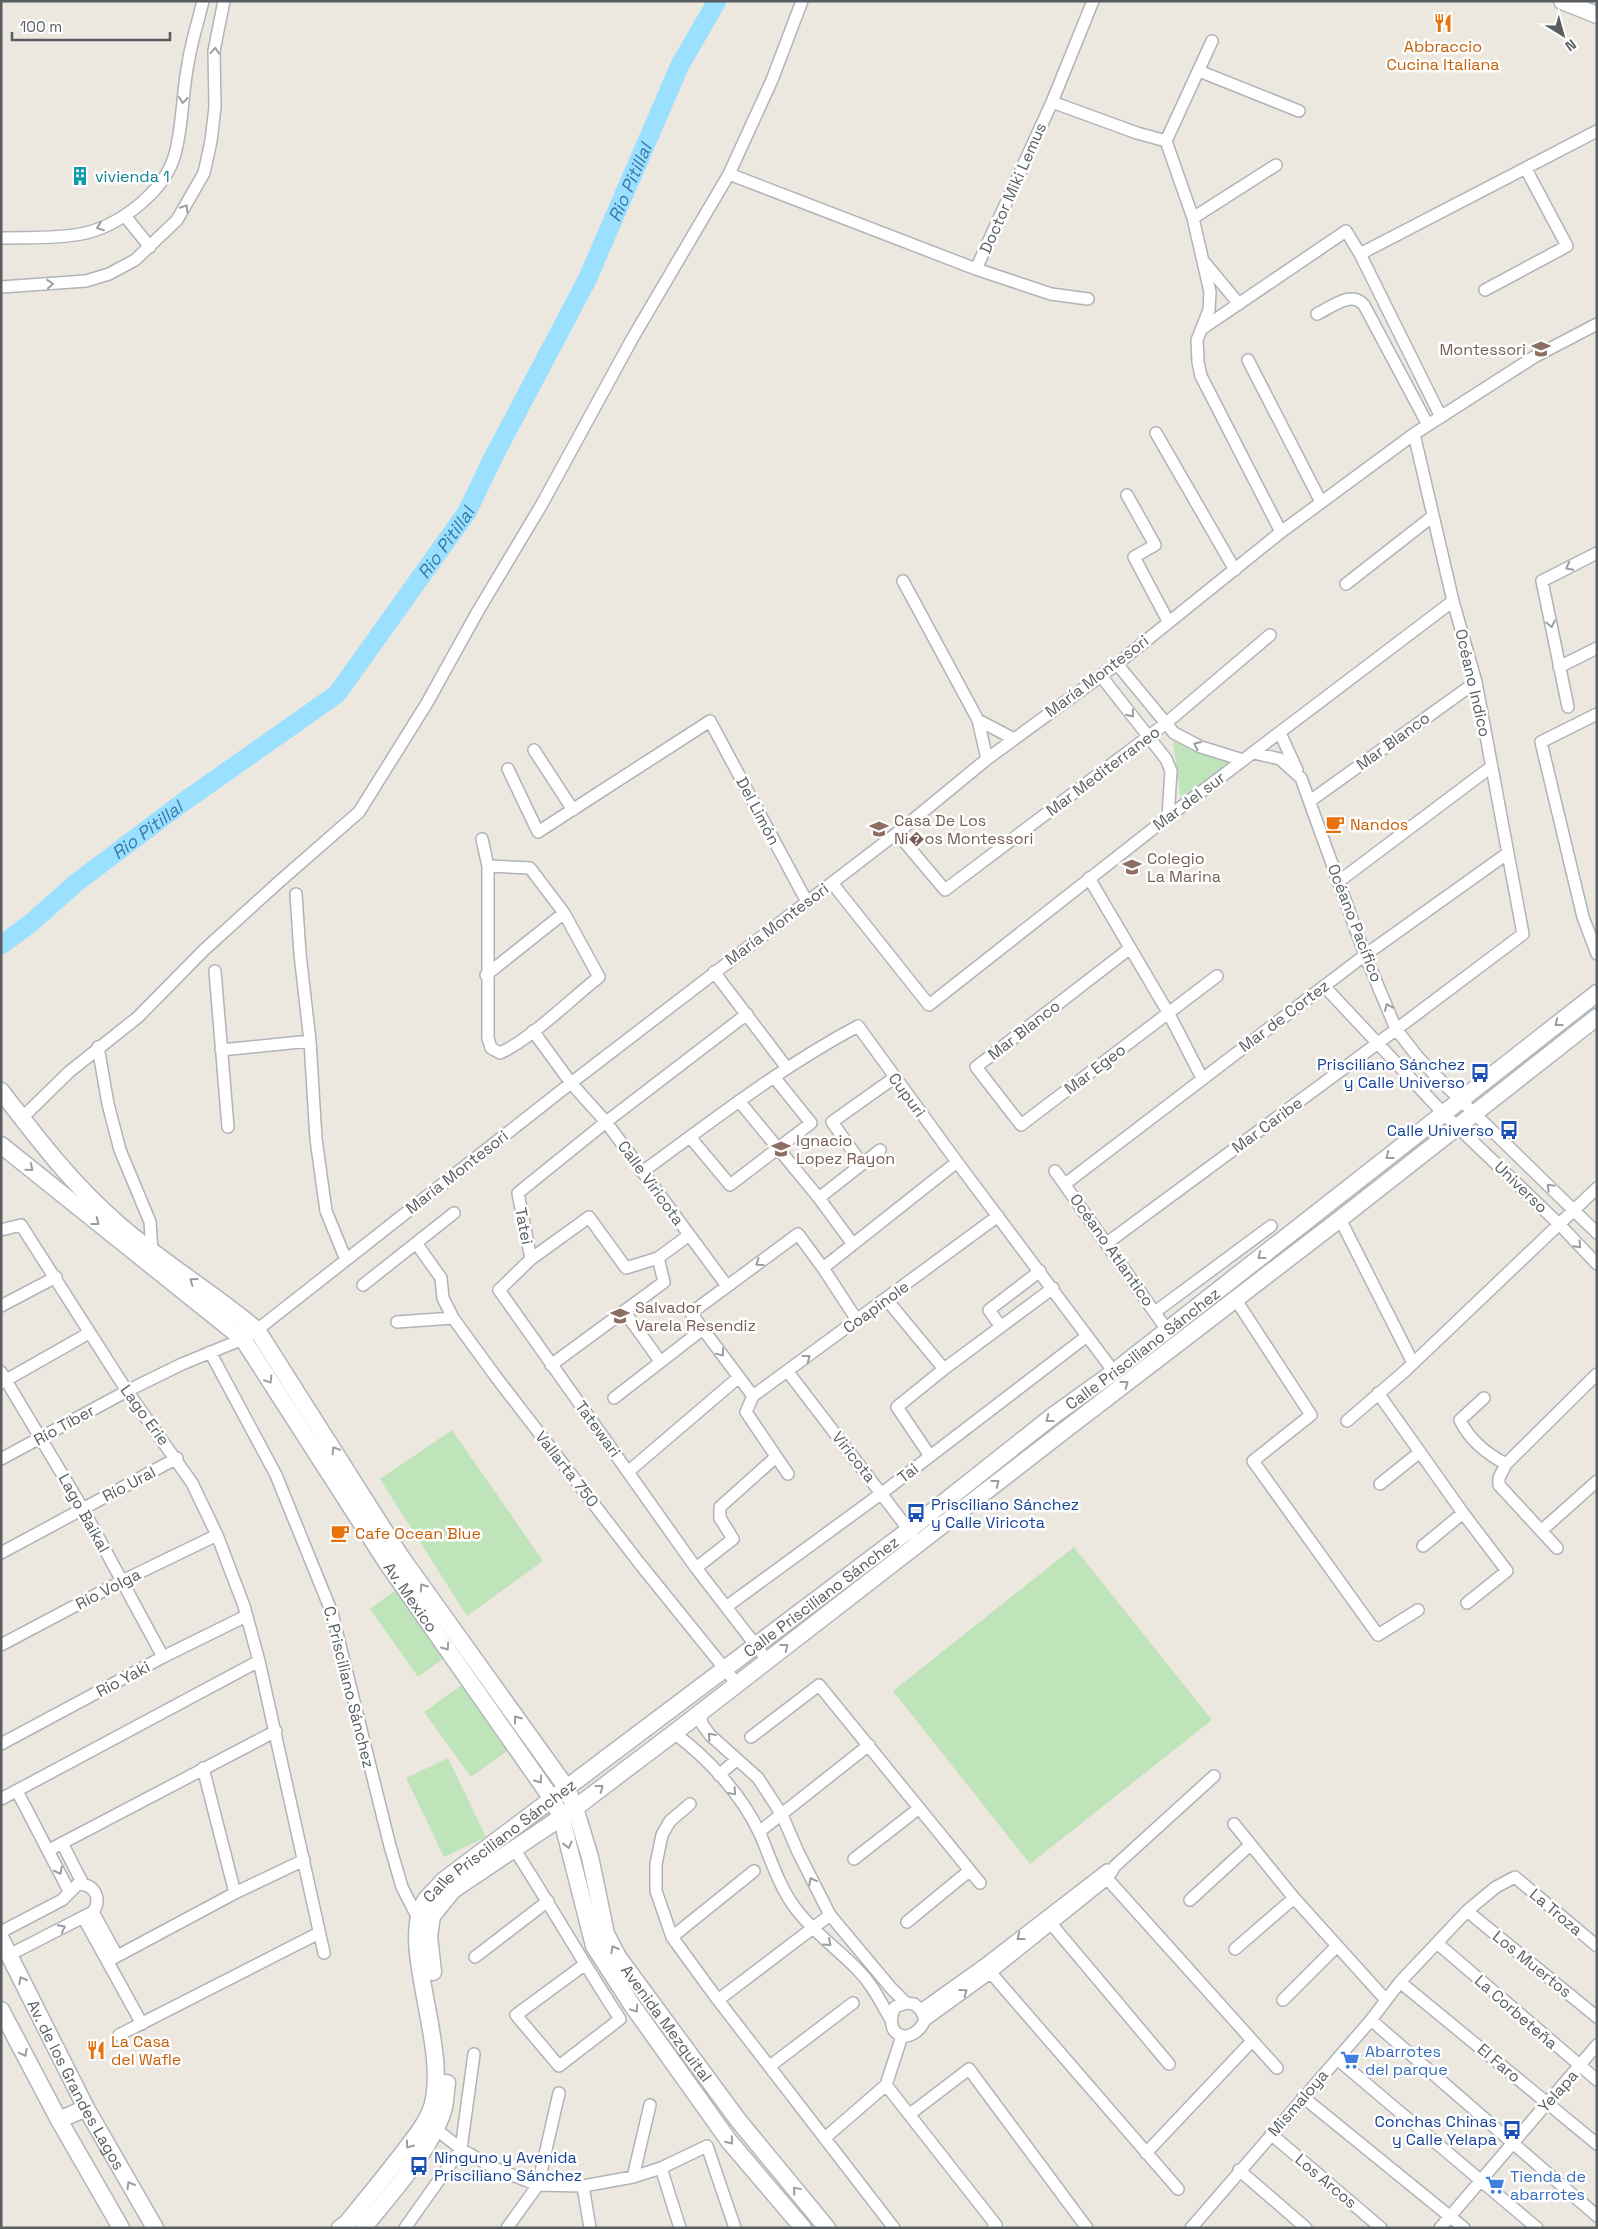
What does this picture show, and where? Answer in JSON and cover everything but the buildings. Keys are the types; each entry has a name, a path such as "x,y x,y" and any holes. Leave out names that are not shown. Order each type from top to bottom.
{"main road":[{"path":"1562,1 1597,16"},
{"name":"Calle Prisciliano Sánchez","path":"364,2228 403,2179 431,2125 437,2077 434,2044 417,1945 419,1920 425,1902 443,1882 566,1787 638,1736 909,1530 1054,1415 1114,1372 1597,994"},
{"name":"Calle Prisciliano Sánchez","path":"340,2228 347,2223 389,2172 443,2112 447,2082 445,2046 429,1936 432,1916 453,1890 514,1847 575,1808 674,1733 1236,1300 1597,1016"},
{"name":"Av. Mexico","path":"1,1090 50,1155 116,1223 233,1309 257,1330 401,1557 566,1787"},
{"name":"Av. Mexico","path":"1,1144 243,1339 387,1563 552,1799"},
{"name":"Avenida Mezquital","path":"566,1787 575,1808 590,1857 606,1934 618,1956 738,2120 827,2228"},
{"name":"Avenida Mezquital","path":"552,1799 561,1816 594,1946 638,2013 729,2141 803,2228"},
{"name":"Av. de los Grandes Lagos","path":"1,1939 86,2108 155,2228"},
{"name":"Av. de los Grandes Lagos","path":"1,2010 59,2120 121,2228"},
{"path":"59,2120 86,2108"}],"street":[{"path":"1,238 80,234 104,227 125,216 148,196 164,177 174,155 188,64 203,1"},
{"path":"1,287 86,281 115,270 135,260 177,220 204,173 211,141 215,107 214,51 224,1"},
{"path":"18,1112 138,1017 204,950 359,812 427,702 478,611 542,504 632,339 729,174 772,80 802,1"},
{"name":"Doctor Miki Lemus","path":"729,174 976,269 1052,102 1093,1"},
{"path":"1212,41 1166,141 1194,218 1210,292 1209,310 1198,340 1198,362 1201,376 1281,532"},
{"path":"1199,71 1299,111"},
{"path":"1052,102 1137,133 1166,141"},
{"path":"1360,254 1597,131"},
{"path":"1194,218 1276,165"},
{"path":"1485,290 1567,246 1526,169"},
{"path":"125,216 150,247"},
{"path":"1203,328 1346,230 1360,254 1441,417"},
{"path":"1204,262 1239,304"},
{"path":"976,269 1051,294 1088,299"},
{"path":"1317,314 1351,298 1359,299 1364,305 1428,425"},
{"name":"María Montesori","path":"126,1391 210,1352 243,1339 257,1330 571,1083 897,833 988,759 1117,664 1168,621 1281,532 1414,434 1534,356 1597,324"},
{"path":"1248,360 1321,502"},
{"path":"1156,433 1235,570"},
{"name":"Océano Indico","path":"1414,434 1453,601 1476,682 1522,934"},
{"path":"1127,495 1155,546 1134,557 1168,621"},
{"path":"1346,584 1433,516"},
{"path":"1568,707 1542,581 1597,553"},
{"path":"903,581 978,720 988,759"},
{"name":"Mar del sur","path":"832,883 928,1005 1168,817 1453,601"},
{"name":"Mar Mediterraneo","path":"897,833 945,890 1166,724 1270,635"},
{"path":"1560,667 1597,648"},
{"path":"1117,664 1174,733 1201,747 1243,760"},
{"path":"1101,676 1166,759 1170,771 1168,817"},
{"name":"Mar Blanco","path":"1310,801 1476,682"},
{"path":"1597,714 1542,742 1582,918 1597,954"},
{"path":"978,720 1014,739"},
{"name":"Del Limón","path":"573,810 710,721 807,902"},
{"path":"1280,733 1301,778"},
{"path":"508,769 538,832 573,810 534,750"},
{"name":"Océano Pacífico","path":"1254,753 1280,759 1301,778 1365,955 1396,1029 1417,1056 1460,1100"},
{"path":"1338,882 1491,767"},
{"path":"482,839 488,866 486,975 488,1038 491,1048 500,1053 509,1049 599,977 564,913 530,868 488,866"},
{"name":"Mar de Cortez","path":"1065,1184 1365,955 1508,853"},
{"path":"1089,878 1129,949 1169,1014 1202,1078"},
{"path":"296,894 300,954 310,1041 316,1139 326,1211 346,1260"},
{"path":"486,975 564,913"},
{"name":"Mar Caribe","path":"1107,1242 1378,1044 1522,934"},
{"name":"Mar Blanco","path":"1021,1125 976,1066 1129,949"},
{"path":"215,971 228,1127"},
{"path":"714,972 787,1068"},
{"name":"Mar Egeo","path":"1021,1125 1217,976"},
{"path":"1324,986 1443,1113"},
{"path":"606,1122 747,1014"},
{"name":"Cupuri","path":"642,1172 787,1068 858,1026 956,1162 1053,1288 1114,1372"},
{"name":"Calle Viricota","path":"532,1031 571,1083 606,1122 727,1286"},
{"path":"221,1050 310,1041"},
{"path":"98,1047 120,1150 150,1222 152,1251"},
{"path":"690,1137 730,1185 811,1123 774,1077"},
{"path":"862,1164 832,1122 894,1078"},
{"name":"Universo","path":"1460,1100 1597,1233"},
{"path":"739,1101 819,1198 852,1243"},
{"name":"Universo","path":"1443,1113 1459,1126 1560,1225 1597,1264"},
{"name":"Tatei","path":"531,1259 518,1193 606,1122"},
{"path":"819,1198 880,1150"},
{"path":"823,1268 956,1162"},
{"name":"Océano Atlantico","path":"1055,1171 1107,1242 1167,1330"},
{"path":"1347,1421 1413,1363 1597,1188"},
{"path":"362,1285 454,1213"},
{"name":"Coapinole","path":"753,1396 887,1300 998,1216"},
{"name":"Tatewari","path":"658,1258 626,1268 589,1217 531,1259 499,1290 696,1568 768,1660"},
{"path":"1340,1219 1413,1363"},
{"name":"Lago Erie","path":"1,1230 21,1225 56,1277 126,1391 177,1458 192,1483 217,1535 244,1606 259,1661 324,1953"},
{"path":"1155,1312 1271,1226"},
{"path":"788,1474 746,1412 753,1396 692,1313 798,1234 858,1320"},
{"path":"551,1365 664,1282 658,1258 689,1235"},
{"name":"Vallarta 750","path":"416,1243 441,1278 443,1298 453,1318 635,1558 737,1684"},
{"path":"1000,1327 988,1310 1040,1271"},
{"path":"1,1306 56,1277"},
{"path":"930,1456 897,1407 944,1369 1053,1288"},
{"path":"887,1300 944,1369"},
{"path":"1236,1300 1311,1415 1253,1461 1378,1634 1418,1610"},
{"path":"624,1311 660,1361"},
{"path":"397,1322 453,1318"},
{"path":"614,1398 702,1329"},
{"path":"3,1379 89,1333"},
{"name":"Tai","path":"726,1607 882,1494 1087,1336"},
{"name":"C. Prisciliano Sánchez","path":"210,1352 276,1475 332,1613 390,1846 402,1887 419,1920"},
{"name":"Viricota","path":"788,1372 918,1544"},
{"path":"1558,1548 1499,1485 1499,1478 1506,1464 1597,1374"},
{"path":"629,1471 739,1377"},
{"name":"Lago Baikal","path":"3,1379 41,1438 82,1509 163,1657"},
{"name":"Río Tíber","path":"1,1459 126,1391"},
{"path":"1378,1393 1463,1513 1507,1571 1467,1603"},
{"path":"1484,1398 1460,1420 1465,1430 1490,1456 1506,1464"},
{"path":"1380,1484 1420,1452"},
{"path":"696,1568 733,1539 720,1518 720,1507 776,1456"},
{"name":"Río Ural","path":"1,1553 177,1458"},
{"path":"1541,1530 1597,1481"},
{"path":"1423,1546 1463,1513"},
{"name":"Río Volga","path":"1,1645 122,1581 217,1535"},
{"name":"Rio Yaki","path":"1,1744 163,1657 246,1616"},
{"path":"1,1799 259,1661"},
{"path":"751,1737 820,1685 918,1809 980,1883"},
{"path":"700,1712 702,1724 710,1735 758,1778 782,1815 798,1852 830,1915 872,1966 906,2003"},
{"path":"49,1850 276,1731"},
{"path":"674,1733 691,1745 740,1799 759,1832 778,1879 794,1907 811,1929 858,1971 873,1988 890,2018 891,2026 902,2036 910,2036 917,2033 923,2015 987,1969 1104,1876 1214,1776"},
{"path":"759,1832 869,1745"},
{"path":"719,1775 736,1760"},
{"path":"203,1768 235,1893"},
{"path":"17,1791 70,1891"},
{"path":"690,1804 670,1821 662,1835 656,1864 656,1891 672,1937 718,2000 826,2137 894,2228"},
{"path":"854,1859 918,1809"},
{"path":"1234,1824 1294,1898 1386,2000"},
{"path":"62,1843 83,1884"},
{"path":"1190,1900 1250,1844"},
{"path":"514,1847 548,1901 584,1965 620,2019 559,2066 516,2015 584,1965"},
{"path":"112,1958 235,1893 304,1860"},
{"path":"672,1937 754,1871"},
{"path":"907,1922 969,1871"},
{"path":"1104,1876 1277,2068"},
{"name":"Mismaloya","path":"1191,2228 1239,2170 1371,2020 1400,1982 1467,1911 1496,1887 1516,1877"},
{"name":"La Troza","path":"1516,1877 1597,1946"},
{"path":"1,1932 62,1900 78,1884 93,1888 96,1893 97,1903 88,1915 9,1955"},
{"path":"1235,1949 1294,1898"},
{"path":"475,1957 548,1901"},
{"name":"Los Muertos","path":"1467,1911 1597,2017"},
{"path":"88,1915 112,1958 142,2024"},
{"path":"718,2000 830,1915"},
{"path":"1049,1920 1169,2064"},
{"path":"119,2035 319,1933"},
{"name":"La Corbeteña","path":"1437,1943 1597,2080"},
{"path":"1283,2000 1336,1946"},
{"path":"987,1969 1178,2189"},
{"name":"El Faro","path":"1400,1982 1597,2144"},
{"path":"770,2066 853,2003"},
{"path":"890,2018 895,2007 906,2003 914,2004 923,2015"},
{"path":"1371,2020 1597,2216"},
{"path":"826,2137 886,2085 902,2036"},
{"path":"1146,2152 1252,2041"},
{"name":"Yelapa","path":"1440,2228 1597,2045"},
{"path":"405,2228 461,2148 474,2054"},
{"path":"1337,2059 1537,2228"},
{"path":"910,2114 969,2069 1088,2228"},
{"path":"886,2085 996,2225 993,2228"},
{"path":"507,2228 538,2185 559,2093"},
{"path":"1303,2097 1464,2228"},
{"path":"633,2177 650,2105"},
{"path":"431,2125 461,2148 494,2168 538,2185 583,2186 633,2177 660,2168 708,2146 735,2228"},
{"name":"Los Arcos","path":"1271,2134 1381,2228"},
{"path":"660,2168 680,2228"},
{"path":"1239,2170 1306,2228"},
{"path":"583,2186 590,2228"}],"green space":[{"path":"1173,741 1230,762 1181,800"},
{"path":"452,1430 543,1561 467,1616 380,1479"},
{"path":"1074,1547 1212,1720 1030,1864 893,1691"},
{"path":"400,1587 448,1655 418,1677 370,1609"},
{"path":"467,1681 514,1746 471,1777 424,1712"},
{"path":"448,1758 486,1837 444,1857 406,1778"}],"waterway":[{"name":"Rio Pitillal","path":"1,945 31,923 76,883 182,803 337,694 467,512 494,456 587,280 680,65 717,1"}],"place":[{"name":"Abbraccio Cucina Italiana","path":"1443,23"},
{"name":"vivienda 1","path":"80,176"},
{"name":"Montessori","path":"1541,349"},
{"name":"Nandos","path":"1335,824"},
{"name":"Casa De Los Ni�os Montessori","path":"879,829"},
{"name":"Colegio La Marina","path":"1132,867"},
{"name":"Prisciliano Sánchez y Calle Universo","path":"1480,1073"},
{"name":"Calle Universo","path":"1509,1130"},
{"name":"Ignacio Lopez Rayon","path":"781,1149"},
{"name":"Salvador Varela Resendiz","path":"620,1316"},
{"name":"Prisciliano Sánchez y Calle Viricota","path":"916,1513"},
{"name":"Cafe Ocean Blue","path":"340,1533"},
{"name":"La Casa del Wafle","path":"96,2050"},
{"name":"Abarrotes del parque","path":"1350,2060"},
{"name":"Conchas Chinas y Calle Yelapa","path":"1512,2130"},
{"name":"Ninguno y Avenida Prisciliano Sánchez","path":"419,2166"},
{"name":"Tienda de abarrotes","path":"1495,2185"}]}
